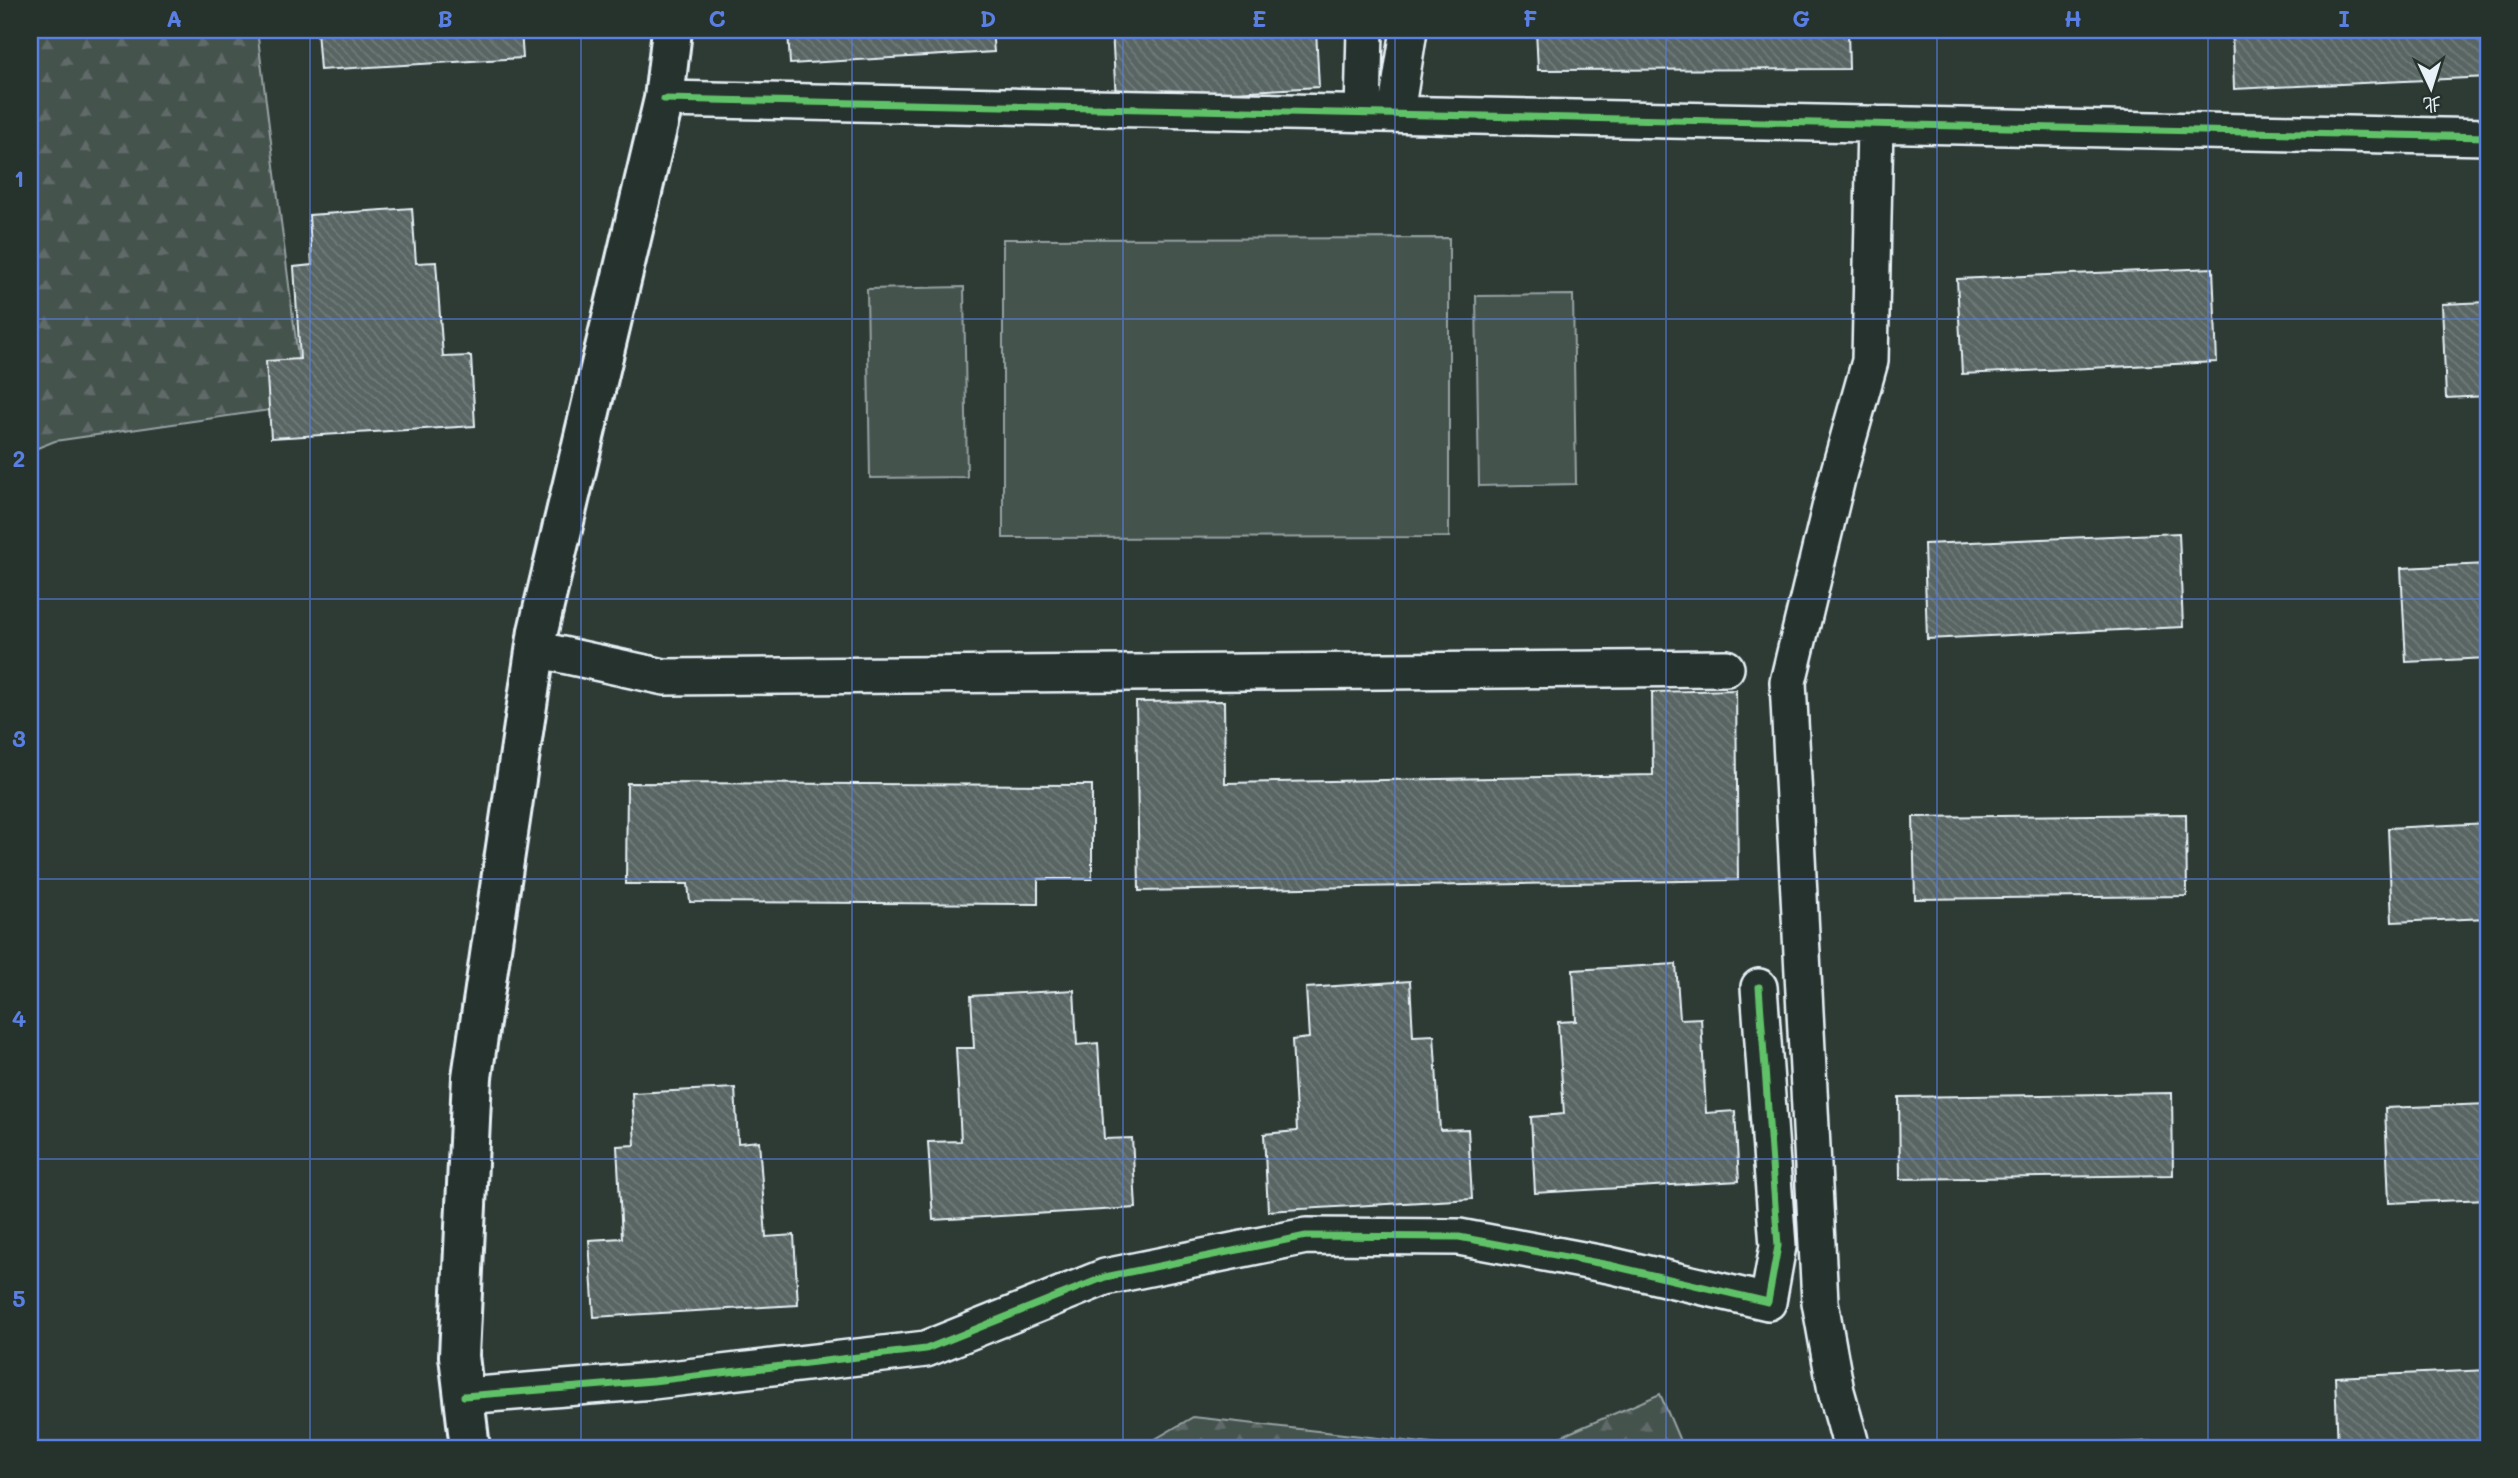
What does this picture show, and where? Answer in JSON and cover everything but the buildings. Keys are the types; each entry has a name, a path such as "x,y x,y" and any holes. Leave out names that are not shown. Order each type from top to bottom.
{"street":[{"path":"470,1448 459,1356 472,1077 535,649 664,99 672,30"},
{"path":"1365,30 1379,113"},
{"path":"1379,113 1409,30"},
{"path":"664,99 2488,137"},
{"path":"1852,1448 1836,1391 1820,1301 1788,682 1838,475 1870,361 1875,124"},
{"path":"535,649 664,677 1726,668"},
{"path":"464,1396 653,1381 926,1349 1105,1277 1306,1236 1459,1237 1609,1265 1768,1302 1778,1246 1759,988"}],"green space":[{"path":"30,30 257,30 304,405 55,441 30,451"},
{"path":"1449,238 1449,537 1003,538 1003,239"},
{"path":"964,287 967,477 870,478 867,289"},
{"path":"1573,295 1576,484 1479,486 1476,296"},
{"path":"1660,1394 1683,1448 1534,1448"},
{"path":"1193,1417 1467,1448 1140,1448"}],"cycle path":[{"path":"664,99 2488,137"},
{"path":"464,1396 653,1381 926,1349 1105,1277 1306,1236 1459,1237 1609,1265 1768,1302 1778,1246 1759,987"}]}
